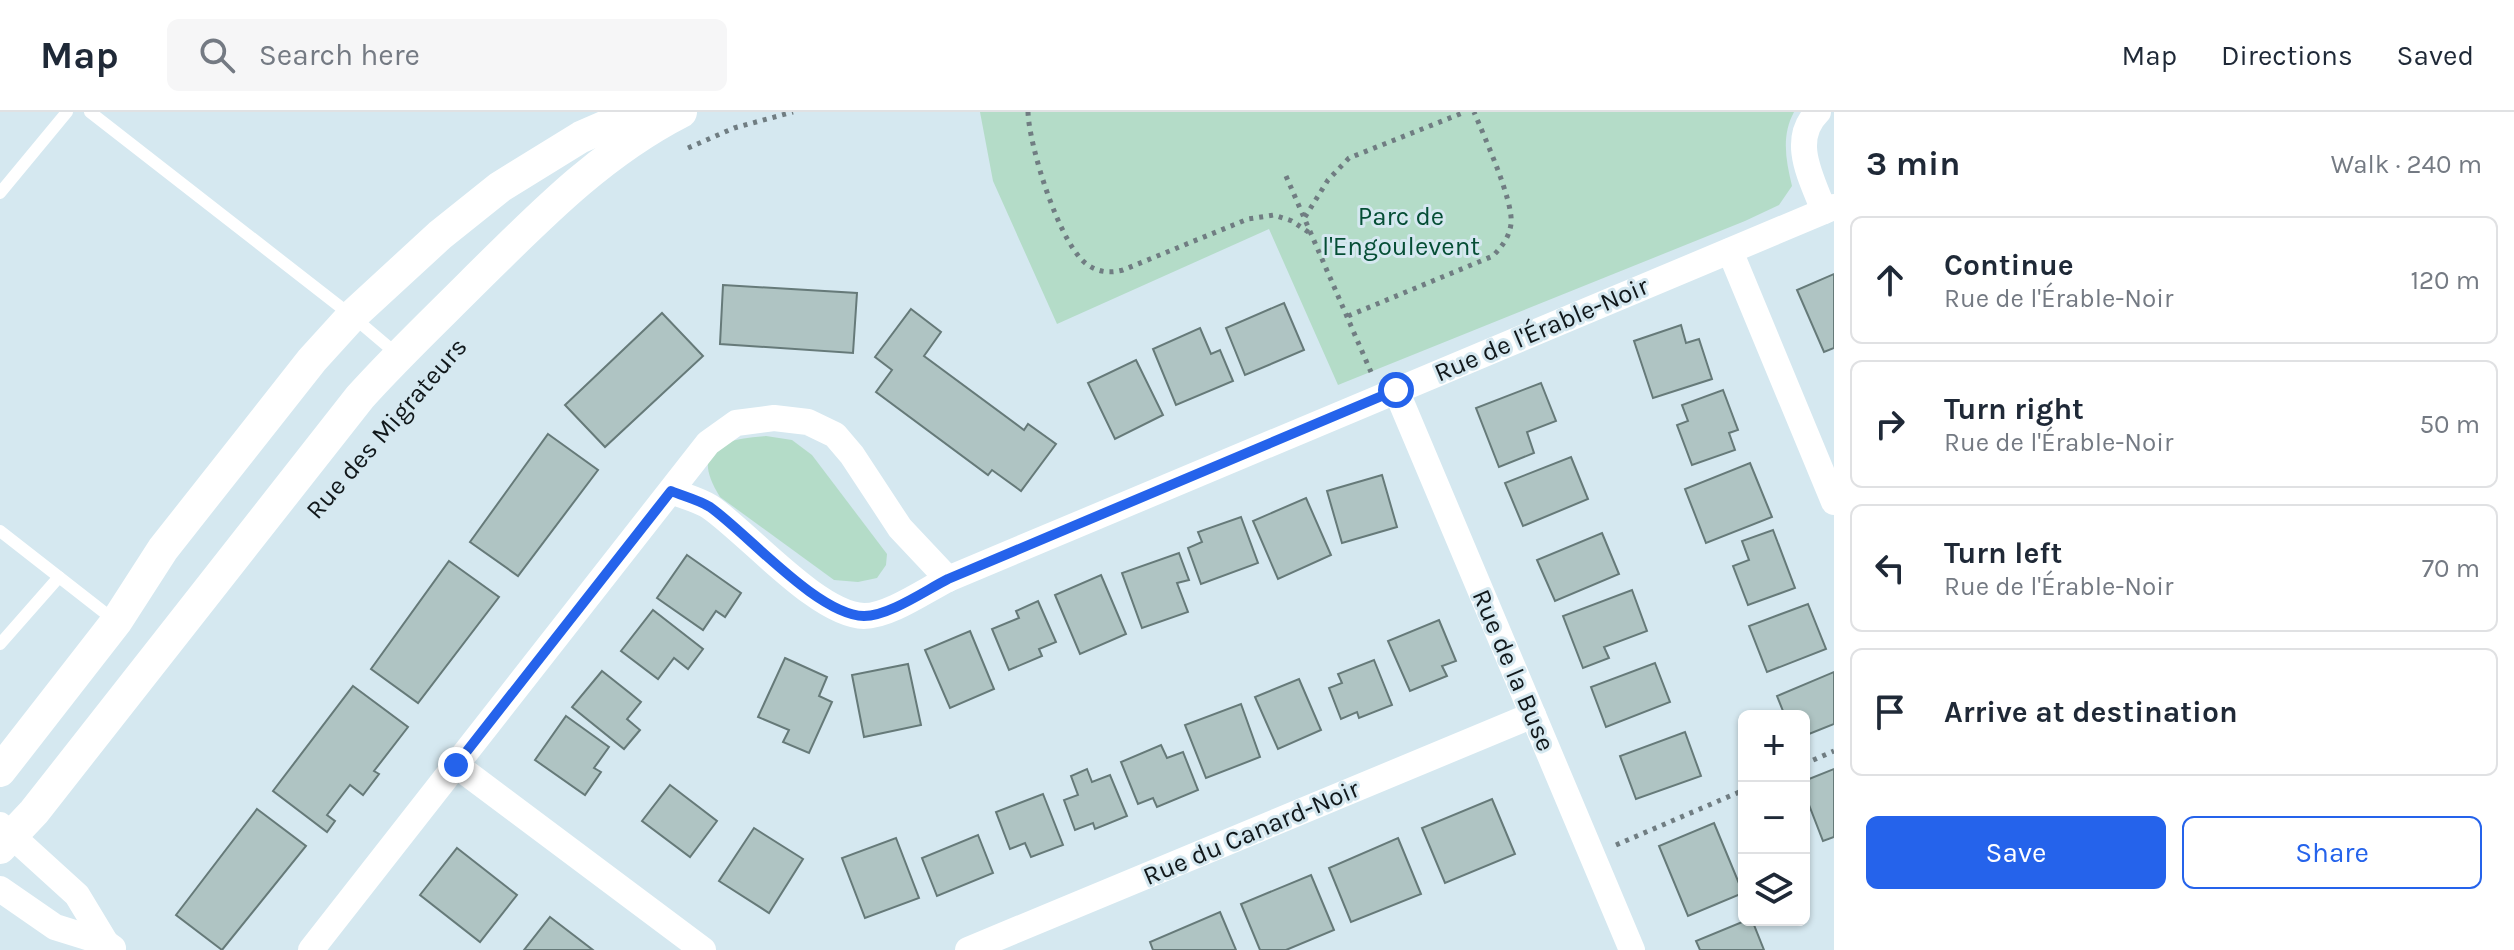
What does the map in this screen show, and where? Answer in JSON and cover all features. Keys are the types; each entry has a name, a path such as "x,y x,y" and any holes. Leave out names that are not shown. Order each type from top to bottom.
{"street":[{"name":"Rue des Migrateurs","path":"0,771 116,622 163,549 312,360 352,316 440,235 500,187 581,137 640,117 681,112"},
{"name":"Rue de l'Érable-Noir","path":"671,491 708,506 791,576 834,607 864,616 887,611 948,579 1829,209 1802,153 1806,123 1818,112"},
{"name":"Rue des Migrateurs","path":"4,836 34,812 360,397 398,355 640,117"},
{"path":"1730,251 1834,502"},
{"name":"Rue de la Buse","path":"1388,393 1533,715 1632,950"},
{"path":"311,950 708,443 736,423 774,418 808,422 835,435 852,455 900,528 948,579"},
{"name":"Rue du Canard-Noir","path":"968,950 1533,715"},
{"path":"456,765 703,950"},
{"path":"4,836 77,895 111,946"},
{"path":"0,889 55,927 111,946"}],"lane":[{"path":"0,193 67,112"},
{"path":"90,112 398,355"},
{"path":"0,531 116,622"},
{"path":"0,644 59,577"}],"path":[{"path":"686,149 734,128 793,112"},
{"path":"1028,112 1028,124 1044,187 1074,250 1087,265 1108,274 1123,270 1248,219 1274,215 1292,221 1311,234"},
{"path":"1305,218 1328,180 1349,158 1465,112"},
{"path":"1348,316 1493,256 1507,241 1512,221 1508,201 1474,112"},
{"path":"1286,176 1348,316 1388,393"},
{"path":"1810,761 1834,751"},
{"path":"1592,855 1738,793"}],"green space":[{"name":"Parc de l'Engoulevent","path":"980,112 1794,112 1786,139 1792,186 1779,205 1745,221 1338,385 1269,229 1057,324 993,181"},
{"path":"766,436 792,440 812,455 887,554 886,565 877,578 858,582 834,580 720,497 708,467 709,457 715,449 736,440"}],"building":[{"path":"1834,274 1834,348 1824,352 1797,290"},
{"path":"723,285 857,293 853,353 720,344"},
{"path":"1284,303 1304,350 1245,375 1226,328"},
{"path":"911,309 941,332 924,356 1024,430 1028,424 1056,444 1021,491 992,470 988,475 876,392 892,370 875,357"},
{"path":"662,313 703,356 605,447 565,405"},
{"path":"1681,325 1686,343 1699,339 1712,379 1653,398 1634,341"},
{"path":"1200,328 1211,354 1220,350 1233,381 1176,405 1153,349"},
{"path":"1136,360 1163,415 1115,439 1088,383"},
{"path":"1541,383 1556,421 1527,432 1534,453 1499,467 1476,408"},
{"path":"1723,390 1738,430 1729,433 1735,450 1692,465 1677,425 1688,421 1682,405"},
{"path":"548,434 598,470 518,576 470,542"},
{"path":"1571,457 1588,499 1523,526 1505,483"},
{"path":"1750,463 1772,517 1706,543 1685,489"},
{"path":"1382,475 1397,527 1342,543 1327,491"},
{"path":"1306,498 1331,555 1278,579 1253,521"},
{"path":"1241,517 1258,563 1201,584 1188,548 1202,542 1198,532"},
{"path":"1773,530 1795,588 1748,605 1733,566 1749,560 1742,541"},
{"path":"1602,533 1619,574 1555,601 1537,560"},
{"path":"1179,553 1189,580 1177,583 1188,612 1142,628 1122,573"},
{"path":"687,555 741,593 725,617 716,611 703,630 657,598"},
{"path":"449,561 499,597 418,703 371,669"},
{"path":"1101,575 1126,634 1080,654 1055,595"},
{"path":"1632,590 1647,631 1604,647 1609,658 1583,668 1563,616"},
{"path":"1038,601 1056,642 1039,649 1042,656 1009,670 992,629 1019,618 1016,611"},
{"path":"1808,604 1826,649 1767,672 1749,626"},
{"path":"653,610 703,649 688,669 674,658 658,679 621,651"},
{"path":"1439,620 1456,661 1442,666 1447,676 1410,691 1388,641"},
{"path":"970,631 994,689 950,708 925,650"},
{"path":"785,658 827,677 819,696 832,702 809,753 783,742 789,730 758,717"},
{"path":"1374,660 1392,705 1359,718 1357,712 1341,719 1329,688 1342,683 1338,674"},
{"path":"1655,663 1670,702 1606,727 1591,687"},
{"path":"908,664 921,725 864,737 852,675"},
{"path":"602,671 641,702 627,719 640,730 624,749 572,707"},
{"path":"1834,672 1834,724 1810,734 1810,710 1783,710 1777,696"},
{"path":"1299,679 1321,730 1278,749 1255,697"},
{"path":"353,686 408,727 374,771 379,774 363,795 350,785 327,815 335,821 327,832 273,791"},
{"path":"1241,704 1260,757 1206,778 1185,725"},
{"path":"566,716 609,747 594,768 601,772 585,795 535,760"},
{"path":"1685,732 1701,776 1636,799 1620,756"},
{"path":"1161,745 1167,758 1183,752 1198,790 1157,807 1153,798 1138,804 1121,762"},
{"path":"1087,769 1092,782 1110,775 1127,816 1095,829 1093,823 1075,830 1064,800 1078,795 1071,776"},
{"path":"1834,769 1834,837 1823,841 1810,807 1810,779"},
{"path":"670,785 717,821 690,857 642,821"},
{"path":"1043,794 1063,845 1031,857 1025,843 1010,849 996,812"},
{"path":"1492,799 1515,854 1445,883 1422,828"},
{"path":"257,809 306,846 222,950 176,915"},
{"path":"1714,823 1738,881 1738,895 1688,916 1659,846"},
{"path":"754,828 803,859 769,913 719,881"},
{"path":"978,835 993,873 937,896 922,858"},
{"path":"896,838 919,898 865,918 842,858"},
{"path":"1398,838 1421,894 1351,922 1329,868"},
{"path":"457,848 517,895 480,942 420,895"},
{"path":"1311,875 1334,930 1286,950 1260,950 1241,904"},
{"path":"1220,912 1236,950 1153,950 1150,942"},
{"path":"550,917 593,950 524,950"},
{"path":"1738,924 1754,926 1764,950 1700,950 1696,941"}],"route":[{"path":"456,765 671,491 708,506 791,576 834,607 864,616 887,611 948,579 1396,390"}]}
